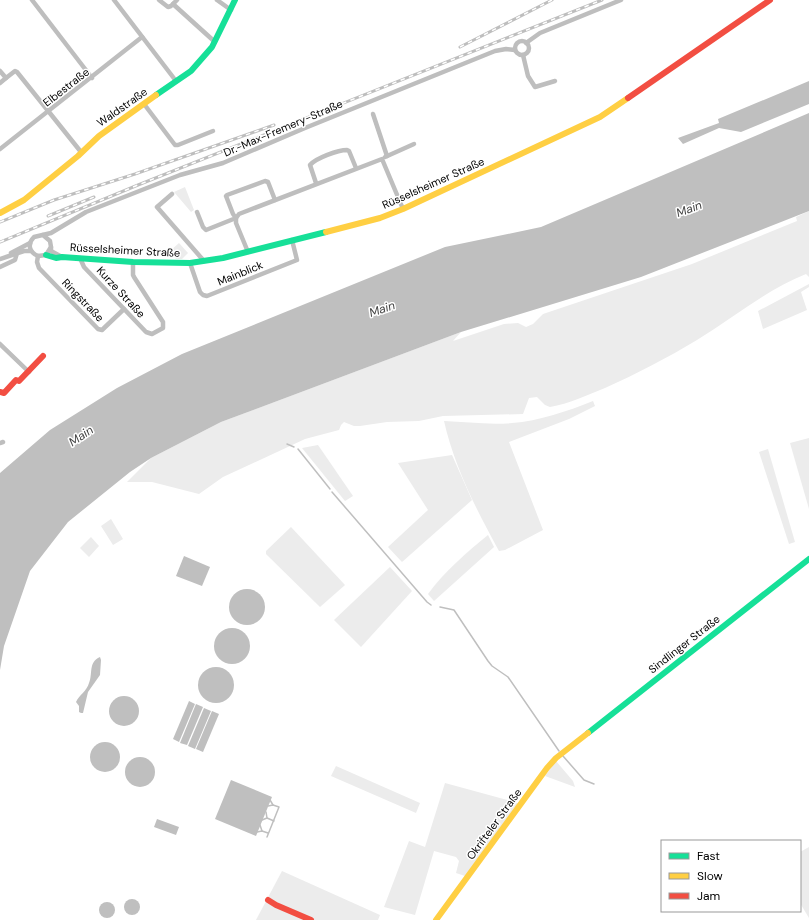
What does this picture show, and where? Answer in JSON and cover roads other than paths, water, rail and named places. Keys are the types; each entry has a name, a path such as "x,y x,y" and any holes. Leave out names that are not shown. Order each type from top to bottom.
{"street":[{"path":"32,0 92,78"},
{"path":"159,0 168,7 175,2 215,42"},
{"path":"217,0 231,10"},
{"name":"Waldstraße","path":"0,213 24,200 63,169 104,132 191,72 215,42 235,0"},
{"path":"555,81 535,87 528,76 522,55 518,54 515,50 518,43 526,43 540,33 621,0"},
{"name":"Rüsselsheimer Straße","path":"46,255 56,258 62,257 133,262 190,263 248,252 380,218 403,209 600,117 770,0"},
{"path":"116,1 176,81"},
{"name":"Elbestraße","path":"0,149 49,112 142,37"},
{"path":"522,55 527,53 528,50 526,43"},
{"name":"Dr.-Max-Fremery-Straße","path":"43,236 48,235 86,212 180,175 223,163 495,51 506,49 515,50"},
{"path":"0,71 6,78"},
{"path":"0,83 15,71 17,72 81,152"},
{"path":"144,104 175,145 212,131"},
{"path":"373,114 387,156"},
{"path":"197,212 203,227 206,230 236,218 239,214 316,183 382,159 414,144"},
{"path":"316,183 310,165 326,156 343,150 349,150 356,168"},
{"path":"382,159 403,209"},
{"path":"248,252 236,223 236,218 226,196 265,181 268,182 275,200"},
{"path":"172,194 157,207 204,261"},
{"name":"Dr.-Max-Fremery-Straße","path":"50,240 60,228"},
{"path":"0,259 30,242 36,236 43,236 50,240 51,247 46,255 38,256 31,251 24,251 6,256"},
{"name":"Mainblick","path":"190,263 200,292 203,295 208,296 297,260 292,240"},
{"path":"30,242 31,251"},
{"name":"Rüsselsheimer Straße","path":"51,247 51,250 54,253 62,257"},
{"path":"0,267 15,260 17,253"},
{"name":"Ringstraße","path":"38,256 37,262 39,268 98,329 102,330 124,309"},
{"name":"Kurze Straße","path":"80,258 84,267 146,332 152,334 163,328 163,322 134,277 133,262"},
{"path":"0,345 28,372"},
{"path":"0,392 4,393 16,380 19,381 43,356"},
{"name":"Sindlinger Straße","path":"572,745 809,559"},
{"name":"Okrifteler Straße","path":"436,920 547,768 556,758 572,745"},
{"path":"268,900 311,920"}],"water":[{"path":"809,81 809,104 741,132 719,128 683,144 678,138 719,123 718,119"},
{"name":"Main","path":"809,113 809,211 641,277 461,332 221,422 151,458 130,472 68,522 30,571 4,646 0,670 0,473 50,430 117,388 182,354 445,247 541,227"},
{"path":"184,556 210,567 202,586 176,576"},
{"path":"247,589 257,592 262,597 265,607 262,617 257,622 247,625 237,622 232,617 229,607 232,597 237,592"},
{"path":"236,628 245,633 249,639 249,653 245,659 236,664 228,664 219,659 215,653 214,642 219,633 225,629"},
{"path":"100,657 100,675 88,692 83,713 81,713 79,712 79,706 76,702 88,686 92,665 96,659"},
{"path":"220,667 229,672 233,678 233,692 229,698 220,703 212,703 203,698 199,692 198,681 203,672 209,668"},
{"path":"124,696 135,700 139,711 135,722 124,726 113,722 109,711 113,700"},
{"path":"189,701 195,704 179,742 173,739"},
{"path":"196,704 203,707 187,745 180,743"},
{"path":"204,708 211,711 195,749 188,746"},
{"path":"212,711 219,714 203,752 196,749"},
{"path":"105,742 116,746 120,757 116,768 105,772 94,768 90,757 94,746"},
{"path":"140,757 151,761 155,772 151,783 140,787 129,783 125,772 129,761"},
{"path":"231,780 272,797 256,836 215,819"},
{"path":"157,819 179,827 176,835 154,827"},
{"path":"132,899 139,904 140,907 135,914 132,915 125,910 124,907 129,900"},
{"path":"107,902 114,907 115,910 110,917 107,918 100,913 99,910 104,903"}],"waterway":[{"path":"287,444 294,447"},
{"path":"298,449 330,489"},
{"path":"332,492 431,605"},
{"path":"440,607 454,610 492,666 508,677 559,751"},
{"path":"563,756 584,780 594,784"},
{"path":"270,800 273,805"},
{"path":"267,837 279,807 273,805 268,806"},
{"path":"266,812 267,818"},
{"path":"262,820 267,818 274,821"},
{"path":"260,825 262,831"},
{"path":"257,832 262,831 268,833"}],"railway":[{"path":"460,47 552,0"},
{"path":"0,242 138,185 602,0"},
{"path":"0,222 54,200 135,174 274,125"},
{"path":"48,216 94,197"}]}
